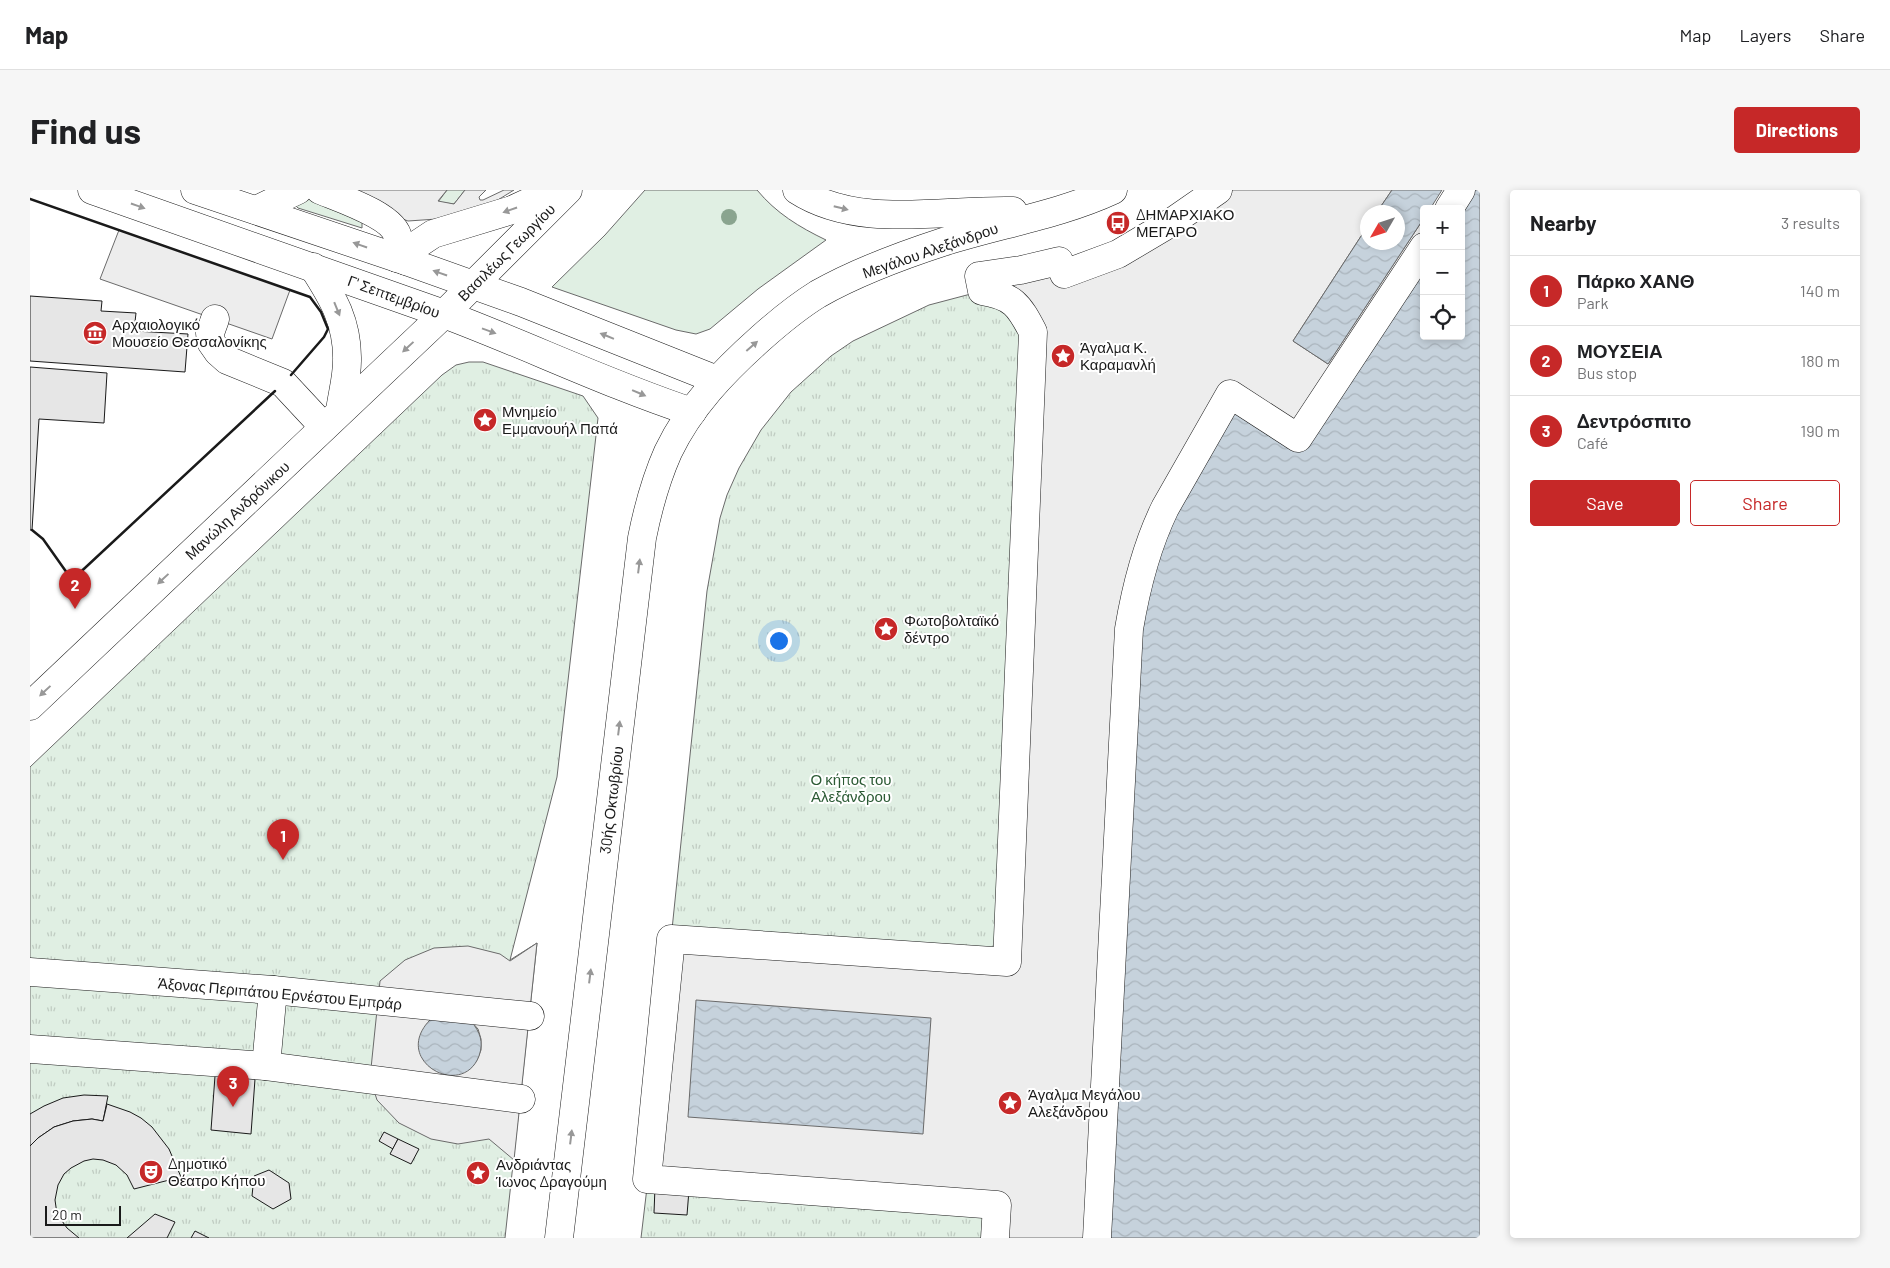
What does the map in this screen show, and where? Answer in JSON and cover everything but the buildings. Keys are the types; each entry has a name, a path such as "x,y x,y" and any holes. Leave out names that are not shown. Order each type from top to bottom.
{"street":[{"name":"Γ' Σεπτεμβρίου","path":"92,190 499,334 649,397 692,412"},
{"path":"195,190 402,259 536,307 717,380"},
{"path":"256,210 298,190"},
{"path":"320,190 362,207 388,223 398,237 402,259"},
{"path":"402,259 433,234 512,210 555,190"},
{"name":"Βασιλέως Γεωργίου","path":"444,314 568,190"},
{"path":"796,190 814,200 854,211 908,215 1054,210"},
{"name":"Μεγάλου Αλεξάνδρου","path":"717,380 738,358 791,313 818,294 854,276 893,259 943,242 1092,199 1113,190"},
{"path":"995,1238 997,1205 647,1179 671,939 1007,962 1033,332 1014,302 1001,294 982,290 979,276 1021,270 1059,260 1064,274 1118,254 1172,222 1218,190"},
{"path":"1452,205 1461,190"},
{"path":"1097,1238 1128,629 1140,572 1156,526 1165,508 1230,394 1298,438 1422,250"},
{"path":"215,319 210,332 211,342 227,360 283,383 332,419 347,361 344,332 340,312 313,267"},
{"name":"Μανώλη Ανδρόνικου","path":"30,706 444,314"},
{"name":"30ής Οκτωβρίου","path":"559,1238 642,538 662,466 675,438 717,380"},
{"name":"Άξονας Περιπάτου Ερνέστου Εμπράρ","path":"30,972 273,990 530,1016"},
{"path":"266,1066 273,990"},
{"path":"30,1049 266,1066 520,1099"}],"green space":[{"path":"447,190 465,190 454,204 438,202"},
{"path":"645,190 757,190 772,206 789,219 826,240 758,289 710,329 696,334 676,330 552,287 605,235"},
{"path":"305,196 357,216 362,223 362,228 298,208 296,206"},
{"name":"Ο κήπος του Αλεξάνδρου","path":"982,291 1024,315 1007,962 671,939 707,591 720,518 727,495 739,468 761,430 791,392 831,356 853,341 929,305"},
{"path":"469,362 483,362 583,396 598,418 557,777 510,960 537,943 505,1238 30,1238 30,767 442,375 456,365"},
{"path":"648,1179 997,1205 995,1238 641,1238"}],"shaded area":[{"path":"350,190 447,190 438,201 454,204 465,190 486,190 479,197 480,200 483,200 504,190 514,190 493,203 437,219 408,221 385,212"},
{"path":"1218,190 1392,190 1382,205 1360,205 1360,238 1293,341 1328,364 1403,250 1405,250 1405,247 1420,224 1420,259 1097,1238 995,1238 997,1205 647,1179 671,939 1007,962 1033,332 982,291 1064,274"},
{"path":"119,230 290,290 272,339 100,279"},
{"path":"537,943 514,1160 489,1139 458,1144 431,1139 399,1123 377,1100 370,1078 380,981 405,960 434,948 468,946 500,954 510,961","holes":["471,1021 478,1029 481,1039 481,1050 477,1060 470,1069"]}],"water":[{"path":"1392,190 1442,190 1433,205 1420,205 1420,224 1405,247 1405,205 1382,205"},
{"path":"1470,190 1480,190 1480,1238 1103,1238 1130,735 1147,567 1232,403 1299,448 1420,266 1420,340 1465,340 1465,205 1463,205"},
{"path":"1360,238 1360,250 1403,250 1328,364 1293,341"},
{"path":"696,1000 931,1018 923,1134 688,1117"},
{"path":"433,1017 471,1021 474,1025 479,1033 481,1046 479,1056 470,1069 458,1075 445,1075 432,1069 423,1060 418,1047 421,1033"}],"wall":[{"path":"30,199 310,297 321,312 328,329 324,337 291,375"},
{"path":"32,530 43,539 72,580 275,391"}],"place":[{"name":"ΔΗΜΑΡΧΙΑΚΟ ΜΕΓΑΡΟ","path":"1118,223"},
{"name":"Αρχαιολογικό Μουσείο Θεσσαλονίκης","path":"95,333"},
{"name":"Άγαλμα Κ. Καραμανλή","path":"1063,356"},
{"name":"Μνημείο Εμμανουήλ Παπά","path":"485,420"},
{"name":"ΜΟΥΣΕΙΑ","path":"75,609"},
{"name":"Φωτοβολταϊκό δέντρο","path":"886,629"},
{"name":"Πάρκο ΧΑΝΘ","path":"283,860"},
{"name":"Άγαλμα Μεγάλου Αλεξάνδρου","path":"1010,1103"},
{"name":"Δεντρόσπιτο","path":"233,1107"},
{"name":"Δημοτικό Θέατρο Κήπου","path":"151,1172"},
{"name":"Ανδριάντας Ίωνος Δραγούμη","path":"478,1173"}]}
